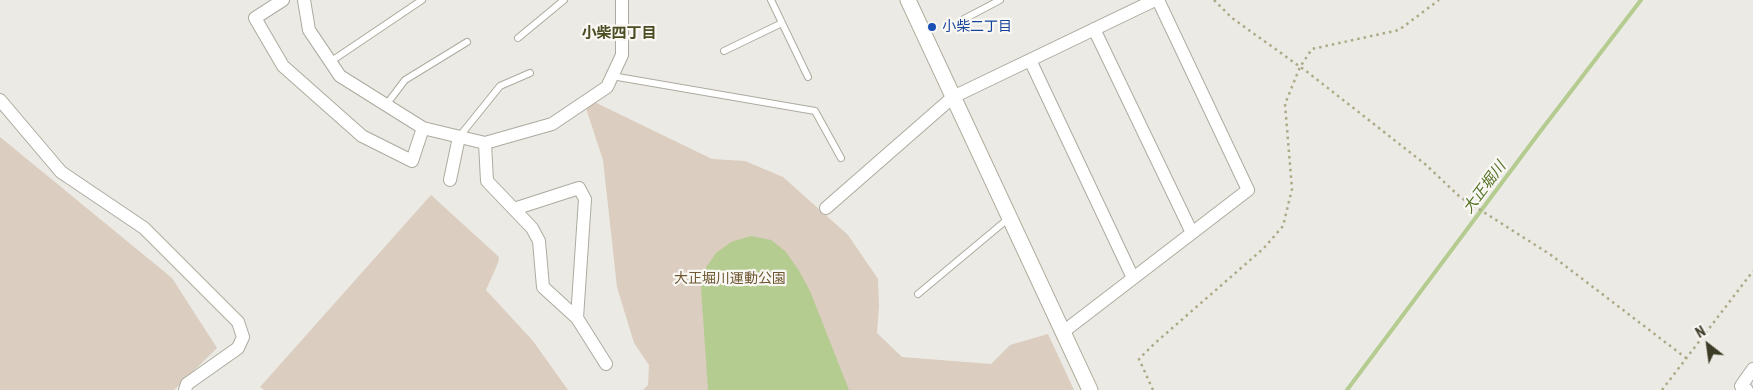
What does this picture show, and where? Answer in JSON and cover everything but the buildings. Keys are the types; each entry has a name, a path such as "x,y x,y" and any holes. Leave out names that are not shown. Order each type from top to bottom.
{"street":[{"path":"283,0 255,18 283,66 362,136 412,161 423,128"},
{"path":"304,0 308,30 340,76 423,128 485,143 552,124 608,88 622,55 622,0"},
{"path":"908,0 1090,390"},
{"path":"826,208 953,97 1154,0"},
{"path":"1063,332 1248,190 1158,0"},
{"path":"1094,29 1192,233"},
{"path":"1030,60 1133,278"},
{"path":"0,100 61,172 144,228 238,322 243,337 238,348 187,384 185,390"},
{"path":"450,180 459,136"},
{"path":"485,143 487,181 532,228 539,241 542,287 577,318 606,364"},
{"path":"514,209 579,188 585,199 577,318"},
{"path":"1747,390 1741,386 1753,369"}],"lane":[{"path":"330,62 422,0"},
{"path":"518,38 564,0"},
{"path":"771,0 808,78"},
{"path":"964,19 1000,0"},
{"path":"724,51 782,23"},
{"path":"386,105 404,80 467,42"},
{"path":"459,136 500,86 530,73"},
{"path":"612,76 815,111 841,158"},
{"path":"918,294 1009,218"}],"path":[{"path":"1214,0 1232,18 1425,164 1460,197 1551,255 1686,358"},
{"path":"1153,390 1139,360 1154,344 1264,248 1283,226 1292,189 1285,104 1299,67 1312,49 1399,30 1439,0"},
{"path":"1662,390 1753,271"}],"green space":[{"name":"大正堀川運動公園","path":"582,96 712,159 745,161 783,177 848,235 878,279 877,333 902,357 991,364 1010,345 1048,334 1074,390 643,390 648,385 649,365 634,343 617,287 603,160"},
{"path":"0,137 172,278 217,348 174,390 0,390"},
{"path":"431,195 499,257 486,290 533,341 568,390 264,390 260,387"}],"shaded area":[{"path":"751,236 771,240 785,251 798,269 810,291 849,390 708,390 701,288 705,269 716,253 731,242"}],"waterway":[{"name":"大正堀川","path":"1347,390 1641,0"}],"place":[{"name":"小柴二丁目","path":"932,27"}],"district":[{"name":"小柴四丁目","path":"619,34"}]}
